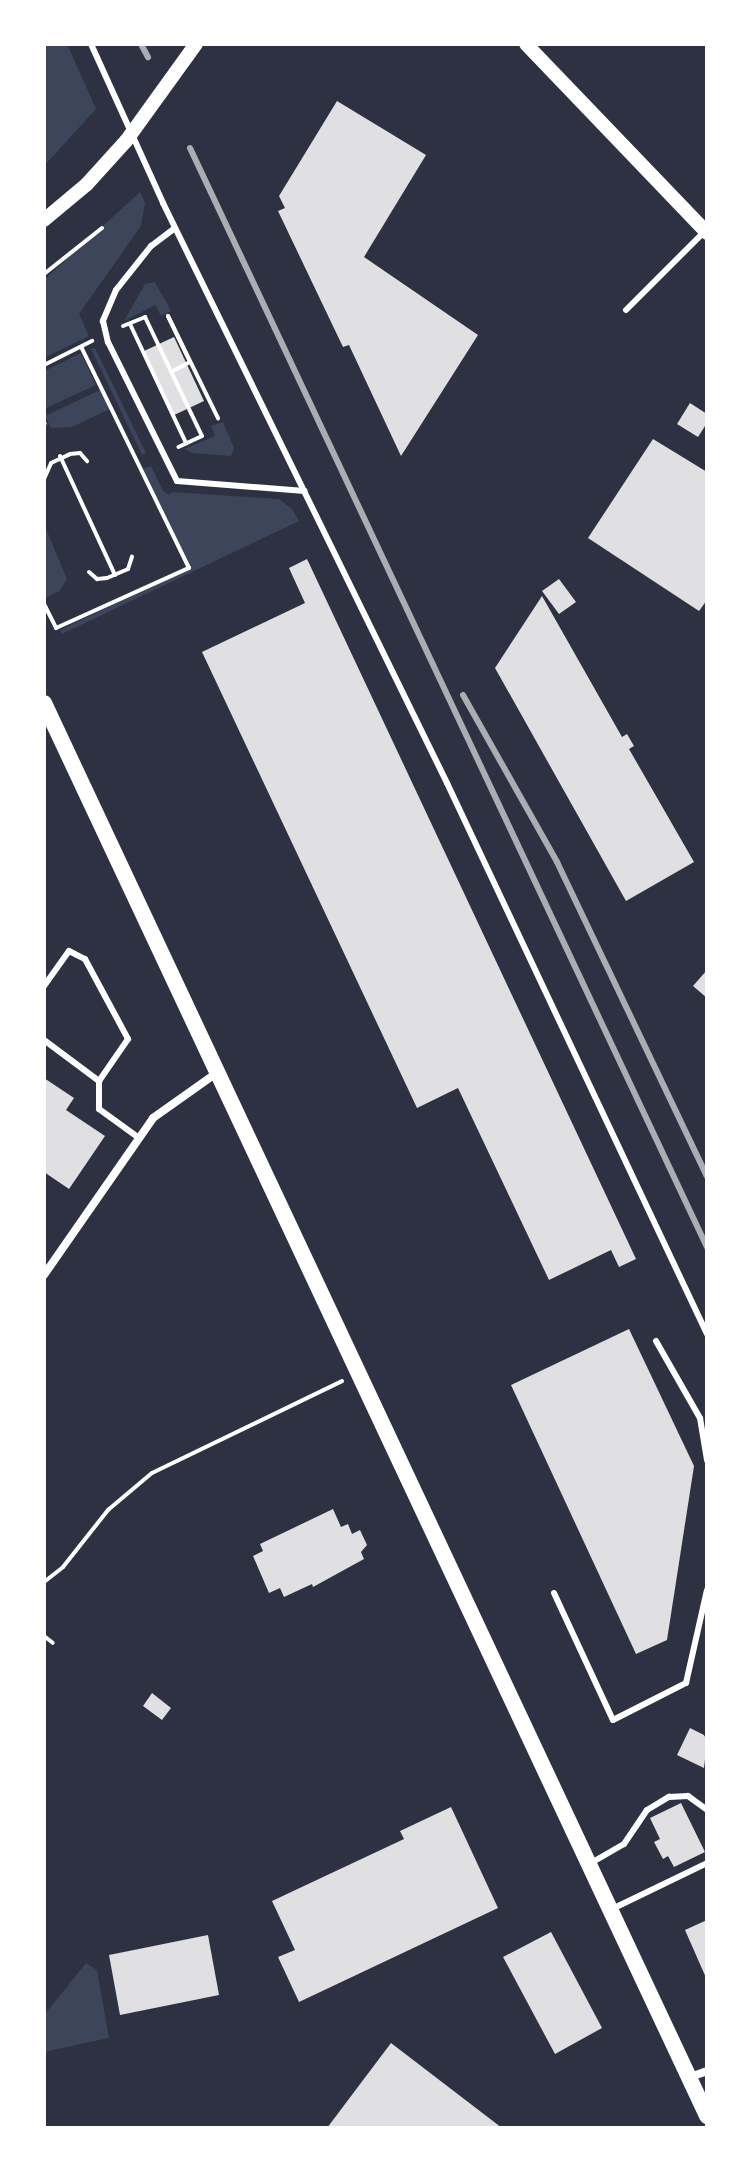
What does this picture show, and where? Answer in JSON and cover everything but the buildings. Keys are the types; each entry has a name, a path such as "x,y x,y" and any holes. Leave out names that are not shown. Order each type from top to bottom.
{"main road":[{"path":"45,708 707,2116"}],"street":[{"path":"44,220 87,184 134,131 196,44"},
{"path":"526,44 706,232"},
{"path":"44,1275 153,1118 218,1072"},
{"path":"690,2077 707,2071"}],"lane":[{"path":"91,44 175,228 305,491 707,1334"},
{"path":"175,228 151,246 116,290 103,321 108,342 177,481 305,491"},
{"path":"626,310 706,232"},
{"path":"44,986 69,951 85,959 128,1039 99,1081 99,1109 139,1138"},
{"path":"44,1040 99,1081"},
{"path":"656,1341 700,1418 707,1460"},
{"path":"554,1593 613,1720 686,1683 707,1590"},
{"path":"590,1864 624,1844 653,1804 669,1797 688,1796 707,1810"},
{"path":"612,1909 707,1863"}],"path":[{"path":"44,274 102,228"},
{"path":"171,372 190,362 168,316 218,418"},
{"path":"123,326 145,317 202,436 178,447"},
{"path":"130,324 186,443"},
{"path":"44,365 92,341"},
{"path":"44,604 56,628 189,568 81,347"},
{"path":"44,479 48,466 61,457 80,453 87,461"},
{"path":"61,457 115,575"},
{"path":"139,466 151,459"},
{"path":"89,572 101,580 128,569 132,557"},
{"path":"44,1582 63,1567 108,1510 152,1473 359,1374"},
{"path":"44,1636 53,1643"}],"shaded area":[{"path":"44,44 67,44 96,109 44,166"},
{"path":"140,192 145,203 141,226 79,314 89,336 44,358 44,280"},
{"path":"155,282 171,311 161,316 155,305 124,321 145,284"},
{"path":"95,348 146,453 142,455 91,349"},
{"path":"81,353 96,385 44,409 44,371"},
{"path":"100,390 110,409 72,427 51,428 45,416"},
{"path":"223,422 234,448 231,456 193,453 184,449 215,436 211,426"},
{"path":"151,466 163,491 169,495 172,492 279,499 292,509 299,521 62,634 60,630 191,568 143,469"},
{"path":"44,524 67,579 60,591 45,598"},
{"path":"86,1963 97,1970 109,2038 44,2052 44,2015"}],"railway":[{"path":"141,44 148,57"},
{"path":"190,148 707,1247"},
{"path":"463,695 557,862 707,1176"}]}
